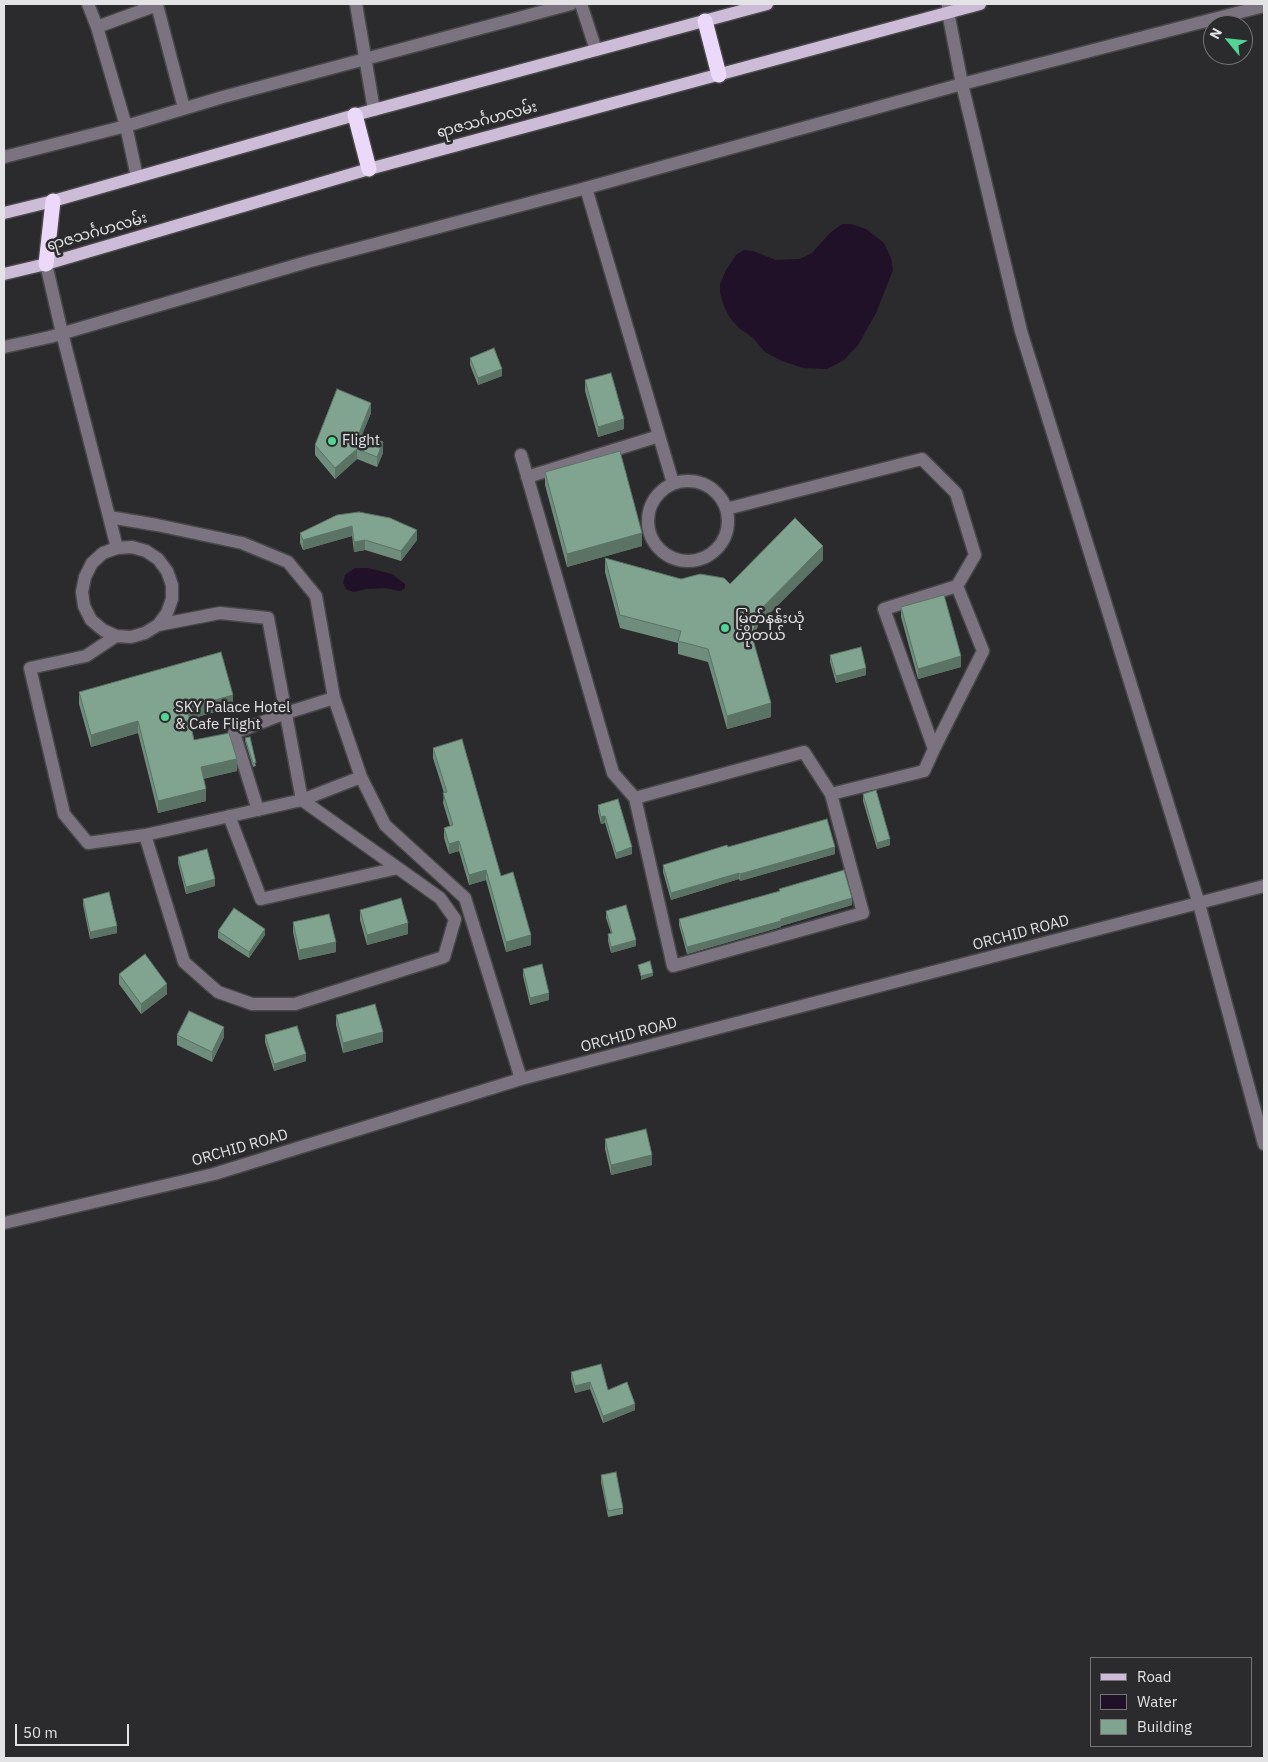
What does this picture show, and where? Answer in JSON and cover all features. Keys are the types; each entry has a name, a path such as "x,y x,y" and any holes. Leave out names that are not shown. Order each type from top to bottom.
{"highway":[{"path":"705,20 719,75"},
{"path":"354,115 369,169"},
{"path":"46,264 53,201"}],"main road":[{"path":"4,213 53,201 354,115 767,4"},
{"name":"ရာဇသင်္ဂဟလမ်း","path":"4,274 46,264 369,169 719,75 948,8 980,4"}],"street":[{"path":"88,4 97,27 126,126 136,177"},
{"path":"356,4 374,110"},
{"path":"4,157 126,126 184,108 571,4"},
{"path":"581,4 596,50"},
{"path":"97,27 157,5 184,108"},
{"path":"4,347 62,334 307,262 586,188 962,84 1264,6"},
{"path":"948,8 962,84 1021,331 1199,904 1264,1144"},
{"path":"586,188 673,483"},
{"path":"46,264 117,548"},
{"path":"527,477 659,436"},
{"path":"521,455 614,773 635,798 672,966 862,913 830,794 804,752 635,798"},
{"path":"726,509 922,459 956,493 975,555 956,586 884,609 934,748"},
{"path":"686,480 699,482 711,488 720,497 726,509 728,522 725,535 714,551 696,560 683,561 670,557 652,539 648,526 648,512 653,500 662,490 673,483 686,480"},
{"path":"109,517 242,543 288,562 316,596 334,698 361,777 385,825 465,898 521,1079"},
{"path":"145,835 184,962 218,992 252,1004 295,1004 444,957 455,919 440,898 302,800 268,618 220,612 158,625 145,633 131,637 116,636 102,630 91,620 84,606 82,592 85,577 92,563 103,554 117,548 132,547 146,551 158,559 167,571 172,585 172,600 167,613 158,625"},
{"path":"830,794 924,771 983,651 956,586"},
{"path":"116,636 86,656 30,668 64,814 88,843 145,835 302,800 361,777"},
{"path":"258,810 234,733 286,713 334,698"},
{"path":"229,816 261,899 398,868"},
{"name":"ORCHID ROAD","path":"4,1222 214,1174 521,1079 1264,886"}],"water":[{"path":"842,224 851,224 866,229 884,243 891,258 893,270 876,313 858,345 844,360 827,369 803,368 782,361 765,352 753,338 739,328 730,318 720,293 720,284 726,270 736,255 744,250 753,251 776,260 800,259 812,253 830,233"},
{"path":"355,568 368,568 392,574 405,584 405,588 400,591 385,588 353,592 346,589 343,583 345,575"}],"building":[{"path":"494,348 502,369 478,378 470,358"},
{"path":"611,373 624,419 598,427 585,380"},
{"path":"337,389 371,403 359,433 383,442 377,457 357,449 335,468 315,445"},
{"path":"620,451 642,533 567,554 545,472"},
{"path":"359,512 390,518 417,530 401,551 365,540 354,542 352,526 303,540 300,533 337,515"},
{"path":"795,518 823,546 758,612 752,636 771,703 727,716 708,649 678,641 681,631 620,615 605,558 681,579 700,574 724,578 730,584"},
{"path":"944,595 961,656 918,669 901,607"},
{"path":"861,647 866,668 836,676 830,655"},
{"path":"221,652 233,695 187,708 194,740 229,733 237,759 201,767 206,789 158,801 138,721 91,735 79,692"},
{"path":"250,737 256,763 253,763 245,738"},
{"path":"462,739 501,876 513,872 531,935 506,942 486,870 469,875 459,841 449,844 444,828 453,825 443,793 447,792 433,748"},
{"path":"876,790 890,839 877,843 863,794"},
{"path":"618,799 632,847 616,853 605,816 601,817 598,805"},
{"path":"827,819 835,847 671,893 663,865 727,845 728,847"},
{"path":"207,849 215,879 186,887 178,857"},
{"path":"844,870 852,898 781,919 781,921 687,947 679,919 780,891 779,889"},
{"path":"109,892 117,926 90,932 83,899"},
{"path":"401,898 408,923 367,935 360,910"},
{"path":"626,905 636,940 611,947 608,934 612,933 606,911"},
{"path":"234,908 265,929 249,952 218,931"},
{"path":"329,914 336,942 299,950 293,922"},
{"path":"145,954 167,984 141,1004 119,974"},
{"path":"650,961 653,973 641,976 638,965"},
{"path":"542,964 549,993 530,998 523,969"},
{"path":"375,1004 383,1032 343,1043 336,1015"},
{"path":"189,1011 224,1027 212,1052 177,1035"},
{"path":"297,1026 306,1054 274,1064 265,1035"},
{"path":"646,1129 652,1155 611,1165 605,1139"},
{"path":"601,1364 608,1390 627,1382 635,1404 603,1416 590,1382 575,1386 571,1372"},
{"path":"616,1472 623,1508 608,1511 601,1475"}],"place":[{"name":"Flight","path":"332,441"},
{"name":"မြတ်နန်းယုံ ဟိုတယ်","path":"725,628"},
{"name":"SKY Palace Hotel & Cafe Flight","path":"165,717"}]}
